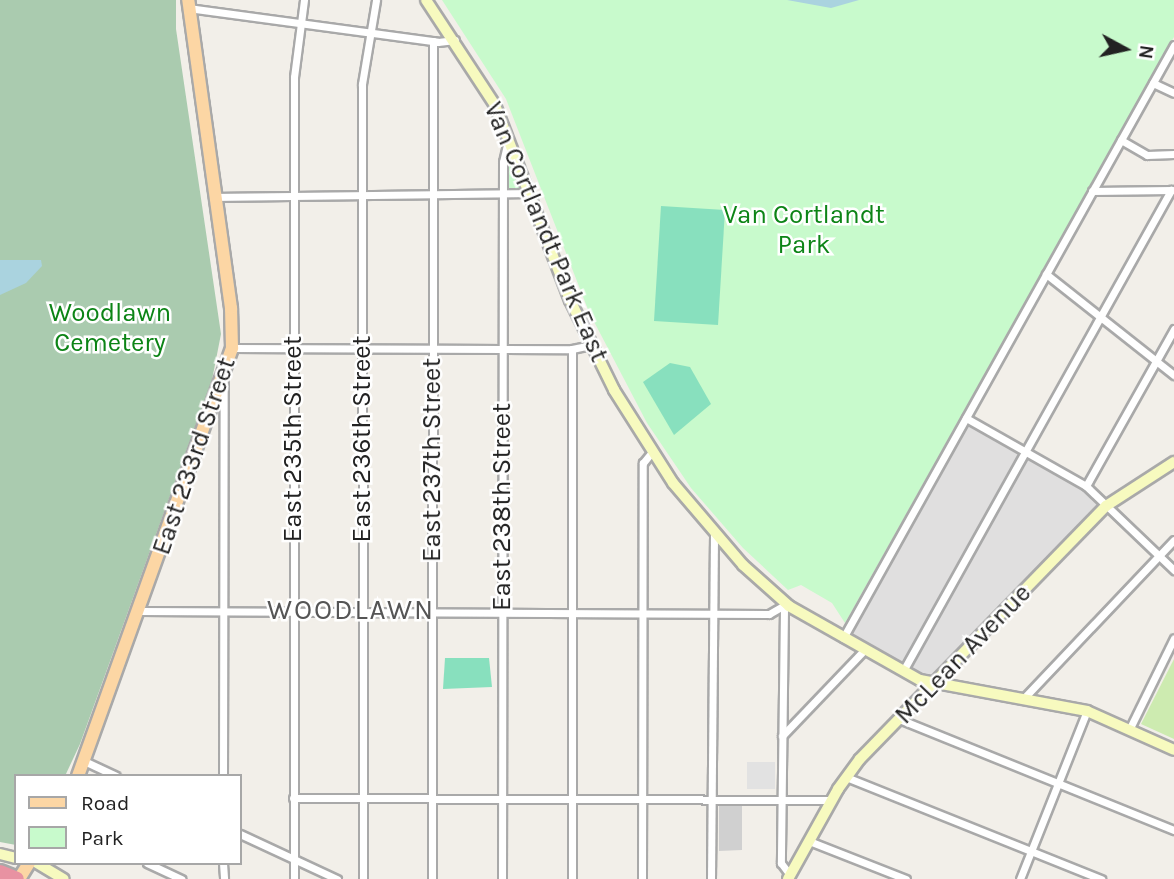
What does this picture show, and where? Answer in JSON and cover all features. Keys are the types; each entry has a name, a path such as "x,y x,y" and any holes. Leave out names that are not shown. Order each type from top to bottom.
{"highway":[{"path":"0,872 22,874"}],"main road":[{"name":"East 233rd Street","path":"79,774 223,381 232,348 232,319 188,4"}],"street":[{"name":"East 235th Street","path":"293,879 294,77 304,0"},
{"name":"East 236th Street","path":"363,879 362,84 376,0"},
{"name":"Van Cortlandt Park East","path":"426,0 456,40 509,136 591,345 652,452 714,534 786,604 903,671 935,683 1087,711 1174,750"},
{"path":"188,4 372,33 433,41 456,40"},
{"name":"East 237th Street","path":"432,879 433,41"},
{"path":"843,638 1174,45"},
{"path":"1153,83 1174,93"},
{"name":"East 238th Street","path":"502,879 503,158 509,136"},
{"path":"1121,140 1147,155 1174,154"},
{"path":"903,671 1172,190 1092,191"},
{"path":"214,198 503,196 530,193"},
{"path":"1046,274 1174,374"},
{"path":"1086,486 1174,329"},
{"path":"232,348 572,349 591,345"},
{"path":"572,349 572,879"},
{"path":"223,381 223,774"},
{"path":"965,418 1086,486 1174,570"},
{"path":"642,879 643,463 652,452"},
{"name":"McLean Avenue","path":"789,877 846,777 899,719 1106,506 1174,462"},
{"path":"711,879 714,534"},
{"path":"1023,699 1174,540"},
{"path":"140,611 223,615 774,614 786,604"},
{"path":"786,604 780,797 781,863 789,877"},
{"path":"1129,730 1174,638"},
{"path":"781,737 865,649"},
{"path":"1020,879 1087,711"},
{"path":"899,719 1174,830"},
{"path":"85,761 112,774"},
{"path":"846,777 1101,879"},
{"path":"293,798 780,797 831,800"},
{"path":"242,835 337,879"},
{"path":"809,841 906,879"},
{"path":"40,865 64,879"},
{"path":"151,865 181,879"}],"shaded area":[{"path":"966,418 1083,484 1106,506 935,683 843,638"},
{"path":"747,762 775,762 775,789 747,789"},
{"path":"719,806 742,806 742,850 719,851"}],"green space":[{"name":"Woodlawn Cemetery","path":"0,0 176,0 176,29 221,334 212,380 80,744 66,774 14,774 14,845 0,842"},
{"name":"Van Cortlandt Park","path":"442,0 1174,0 1174,37 845,623 832,603 801,585 788,590 743,548 691,488 647,423 589,312 506,99"},
{"path":"511,160 522,191 504,193 504,161"},
{"path":"661,206 725,210 718,325 654,321"},
{"path":"670,363 690,367 711,404 674,435 643,382"},
{"path":"445,658 489,658 492,687 443,689"},
{"path":"1174,659 1174,739 1141,724"}],"water":[{"path":"787,0 859,0 831,8"},
{"path":"0,260 41,260 42,266 26,283 0,295"}],"district":[{"name":"WOODLAWN","path":"351,610"}]}
